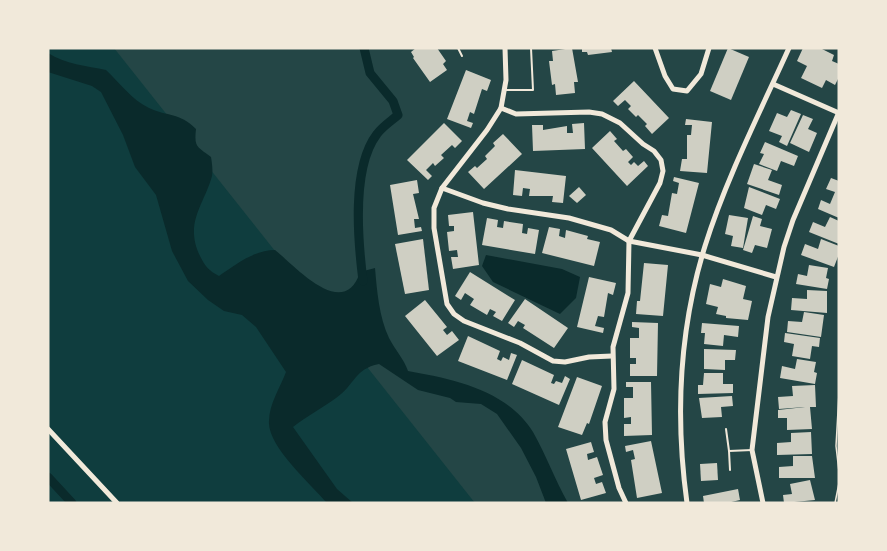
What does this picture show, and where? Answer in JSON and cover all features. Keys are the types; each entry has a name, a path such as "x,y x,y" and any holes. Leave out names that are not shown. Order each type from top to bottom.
{"street":[{"path":"505,48 505,90 501,108 442,188 434,208 434,228 447,304 454,314 464,321 520,343 553,361 565,363 589,357 612,356"},
{"path":"655,48 665,76 673,89 687,91 701,74 709,48"},
{"path":"687,503 680,440 681,375 689,310 702,255 720,204 789,48"},
{"path":"763,503 752,450 776,277 793,220 839,112 773,84"},
{"path":"501,108 516,114 589,111 602,114 620,123 661,160 662,177 628,241 628,293 615,334 612,356 614,389 605,422 605,435 619,488 626,503"},
{"path":"442,188 483,203 569,218 611,230 628,241 702,255 776,277"},
{"path":"48,429 117,503"}],"lane":[{"path":"458,48 462,56"},
{"path":"505,90 533,90 531,48"},
{"path":"726,429 730,470"},
{"path":"729,452 752,450"}],"path":[{"path":"839,393 836,446 839,472"},
{"path":"836,503 839,483"}],"shaded area":[{"path":"114,48 839,48 839,503 475,503"},
{"path":"48,53 69,62 106,70 143,105 179,117 196,129 196,143 211,157 212,164 212,176 197,214 194,234 200,256 210,270 219,276 252,255 275,250 319,286 331,291 343,292 353,286 360,272 375,268 383,321 389,338 408,371 443,378 478,389 509,406 533,432 568,503 546,503 521,448 497,414 481,404 456,402 450,398 418,390 379,364 364,370 331,402 293,427 337,489 353,503 327,503 282,453 270,431 271,408 286,372 256,327 242,315 224,311 188,281 172,251 156,195 135,167 123,135 101,92 92,86 48,72"},
{"path":"486,255 562,269 580,277 576,298 560,314 493,282 482,266"}],"building":[{"path":"416,48 437,48 446,61 443,64 447,70 430,82 413,58 411,52"},
{"path":"572,48 578,82 574,82 575,93 556,95 555,84 552,85 549,61 553,61 552,51"},
{"path":"582,48 611,48 612,52 588,55 587,52 582,52"},
{"path":"728,48 749,57 731,100 710,91"},
{"path":"803,48 820,48 834,55 832,61 839,64 839,77 835,85 826,80 822,88 801,78 807,66 797,61"},
{"path":"466,70 491,80 487,91 482,89 474,114 470,112 467,121 473,123 471,128 447,119"},
{"path":"634,81 669,118 652,134 645,126 647,124 628,109 631,106 625,100 618,106 613,101"},
{"path":"791,110 801,114 787,146 779,142 782,136 769,131 777,113 787,117"},
{"path":"803,115 813,119 808,129 817,133 809,152 790,143"},
{"path":"686,119 712,122 707,173 680,171 682,159 687,159 687,135 691,135 692,125 685,125"},
{"path":"444,123 462,141 455,148 452,145 441,155 444,158 435,166 433,163 426,170 432,176 428,180 407,160"},
{"path":"584,123 585,149 533,151 532,125 543,125 543,130 567,126 567,133 573,133 572,124"},
{"path":"610,131 617,139 614,141 623,151 626,149 633,157 628,162 631,165 634,162 638,166 644,161 648,166 627,186 592,148"},
{"path":"503,134 522,154 484,189 468,172 487,159 485,156 495,146 493,143"},
{"path":"765,142 798,156 794,166 781,161 777,171 759,164 764,154 760,153"},
{"path":"754,164 772,170 768,180 782,185 779,195 747,184"},
{"path":"515,170 566,176 563,203 552,202 553,196 529,196 530,189 523,188 522,196 513,195"},
{"path":"674,177 699,183 686,233 659,226 662,215 668,216 672,193 677,194 679,183 673,181"},
{"path":"831,178 839,181 839,218 818,209 821,200 830,204 835,192 826,189"},
{"path":"417,180 419,193 413,194 419,219 414,219 415,228 421,227 422,231 398,235 390,185"},
{"path":"579,187 586,195 577,203 569,196"},
{"path":"749,187 780,199 776,209 766,205 762,215 744,208"},
{"path":"473,212 479,265 453,269 451,257 458,257 457,250 449,251 447,232 454,231 454,226 449,226 448,215"},
{"path":"729,215 748,218 743,248 731,246 733,236 725,234"},
{"path":"753,216 762,219 760,226 772,229 767,248 755,245 752,253 743,250"},
{"path":"830,217 839,221 839,244 809,232 813,222 825,227"},
{"path":"487,218 498,220 497,227 503,228 504,221 523,224 522,233 527,234 528,228 539,230 535,254 482,245"},
{"path":"549,227 560,229 559,236 565,238 566,230 600,242 594,266 542,253"},
{"path":"423,239 429,290 405,294 395,244"},
{"path":"821,239 839,246 839,254 834,267 801,255 805,244 818,249"},
{"path":"644,263 668,265 663,316 636,314 637,301 640,301"},
{"path":"809,265 828,268 827,289 796,284 798,274 807,276"},
{"path":"470,272 515,300 502,321 493,316 496,312 490,309 487,315 470,305 474,299 465,293 461,300 455,296"},
{"path":"589,277 616,283 613,295 608,293 604,317 598,316 595,326 604,328 603,333 577,327"},
{"path":"723,279 746,286 743,299 752,301 748,320 726,318 726,316 716,314 718,307 706,304 710,284 721,287"},
{"path":"807,290 827,291 827,313 791,310 792,298 807,299"},
{"path":"525,299 568,328 554,348 523,328 525,325 518,321 514,327 508,323"},
{"path":"425,300 447,327 443,330 447,335 452,331 459,340 437,356 405,316"},
{"path":"804,312 824,315 821,337 787,332 788,321 802,322"},
{"path":"632,322 658,323 657,376 630,376 630,364 636,364 636,358 630,358 630,338 639,338 639,328 632,327"},
{"path":"702,323 739,326 738,337 724,335 723,346 704,344 705,333 701,333"},
{"path":"785,333 820,338 819,347 812,346 810,359 792,356 794,344 784,342"},
{"path":"468,336 500,351 497,359 501,361 503,357 509,360 511,353 517,355 507,380 458,361"},
{"path":"704,349 736,350 735,360 725,360 725,370 704,369"},
{"path":"797,359 816,362 815,384 780,378 782,366 795,369"},
{"path":"522,360 554,375 551,383 554,384 556,381 562,383 565,376 570,379 559,405 512,384"},
{"path":"704,373 723,373 723,384 733,384 733,393 698,394 698,385 703,385"},
{"path":"577,377 602,386 589,424 587,423 582,435 558,427"},
{"path":"626,382 651,382 652,435 624,436 624,424 631,424 631,417 624,418 624,398 633,398 633,387 626,387"},
{"path":"815,385 816,407 810,407 812,429 787,430 787,418 778,418 778,410 805,407 779,409 778,397 793,396 792,386"},
{"path":"732,396 733,406 721,407 722,417 702,418 699,398"},
{"path":"811,432 812,454 777,455 777,443 791,442 791,433"},
{"path":"651,441 662,493 637,498 631,460 635,459 633,450 626,452 625,446"},
{"path":"591,442 594,452 587,454 588,460 597,457 603,475 594,478 596,484 602,482 606,493 581,500 566,449"},
{"path":"793,456 812,456 815,478 779,478 779,467 793,466"},
{"path":"717,463 718,480 701,481 700,464"},
{"path":"810,480 815,500 784,503 783,495 792,494 790,484"},
{"path":"738,489 740,500 727,503 704,503 703,496"}],"waterway":[{"path":"363,281 358,226 363,166 377,134 398,115 393,101 370,73 364,48"},
{"path":"48,477 72,503"}]}
